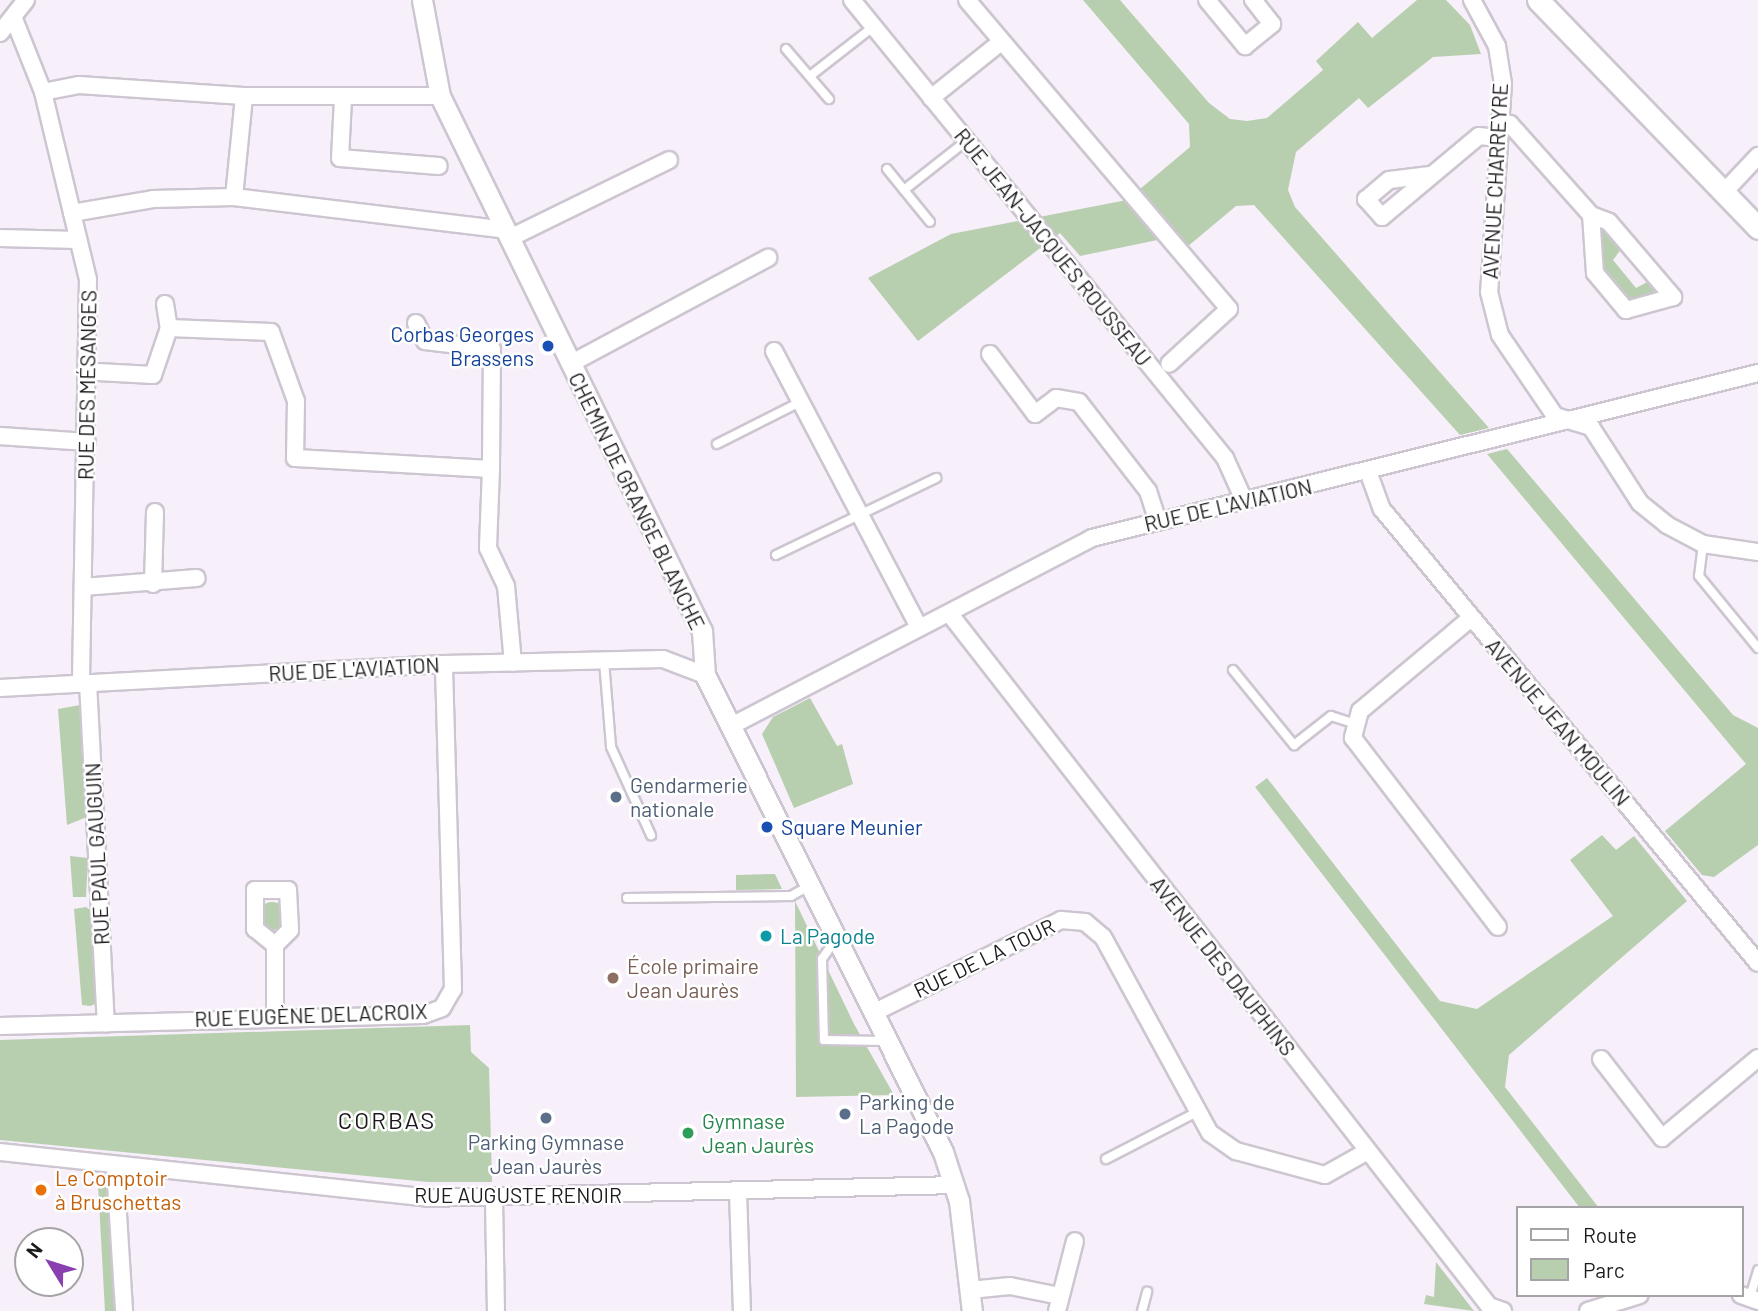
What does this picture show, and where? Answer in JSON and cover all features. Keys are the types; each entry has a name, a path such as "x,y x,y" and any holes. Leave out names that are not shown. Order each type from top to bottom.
{"main road":[{"path":"1538,0 1758,228"},
{"path":"1709,175 1758,215"}],"street":[{"path":"0,33 14,19 26,0"},
{"name":"CHEMIN DE GRANGE BLANCHE","path":"422,0 440,96 702,631 705,675 733,725 838,936 955,1185 972,1311"},
{"name":"RUE JEAN-JACQUES ROUSSEAU","path":"852,0 1225,458 1244,500"},
{"path":"967,0 1229,309 1169,364"},
{"path":"1207,0 1245,46 1272,24 1253,0"},
{"name":"AVENUE CHARREYRE","path":"1472,0 1497,46 1500,130 1491,303 1500,335 1555,416 1591,426 1640,503 1703,544"},
{"name":"RUE DES MÉSANGES","path":"14,19 43,92 88,279 84,684"},
{"path":"931,98 1001,41"},
{"path":"43,92 79,85 244,96 344,99 440,96"},
{"path":"234,197 244,96"},
{"path":"344,99 340,158 439,166"},
{"path":"1430,175 1479,136 1510,124 1591,215 1609,222 1673,297 1626,310 1595,273 1591,215"},
{"path":"1726,190 1758,156"},
{"path":"72,213 153,199 234,197 508,234 669,160"},
{"path":"0,238 78,240"},
{"path":"570,364 768,258"},
{"path":"98,372 153,375 169,328 164,304"},
{"path":"416,323 425,341 492,349 488,548 506,586 513,663"},
{"path":"169,328 271,332 296,401 295,458 491,469"},
{"path":"775,351 919,627"},
{"path":"989,354 1035,414 1056,398 1079,402 1148,491 1158,521"},
{"name":"RUE DE L'AVIATION","path":"733,725 1062,551 1158,521 1369,474 1758,373"},
{"path":"0,436 87,442"},
{"name":"AVENUE JEAN MOULIN","path":"1369,474 1382,509 1758,962"},
{"path":"153,583 155,512"},
{"path":"1703,544 1758,552"},
{"path":"83,587 197,578"},
{"name":"AVENUE DES DAUPHINS","path":"949,613 1489,1306 1503,1311"},
{"path":"1471,618 1352,723 1353,738 1498,927"},
{"name":"RUE DE L'AVIATION","path":"0,688 444,664 663,659 705,675"},
{"name":"RUE EUGÈNE DELACROIX","path":"0,1026 106,1024 275,1014 423,1015 450,998 444,664"},
{"name":"RUE PAUL GAUGUIN","path":"84,684 106,1024"},
{"name":"RUE DE LA TOUR","path":"874,1012 1061,920 1086,922 1103,937 1195,1113 1210,1133 1236,1151 1325,1175 1368,1151"},
{"path":"275,945 275,1014"},
{"path":"1601,1059 1662,1138 1758,1058"},
{"name":"RUE AUGUSTE RENOIR","path":"0,1152 295,1187 494,1199 955,1185"},
{"path":"115,1167 124,1311"},
{"path":"738,1192 742,1311"},
{"path":"494,1199 496,1311"},
{"path":"970,1290 1010,1286 1059,1303 1075,1241"},
{"path":"1588,1311 1634,1297"}],"lane":[{"path":"810,76 873,27"},
{"path":"786,49 829,99"},
{"path":"904,190 966,141"},
{"path":"887,169 930,222"},
{"path":"717,444 800,402"},
{"path":"776,555 936,478"},
{"path":"1703,544 1699,576 1758,648"},
{"path":"604,661 611,747 651,835"},
{"path":"1233,670 1294,745 1331,716 1352,723"},
{"path":"627,898 791,896 812,885"},
{"path":"838,936 822,959 824,1040 889,1042"},
{"path":"1106,1159 1195,1113"},
{"path":"1750,1298 1758,1270"},
{"path":"1142,1311 1147,1292"}],"green space":[{"path":"1083,0 1120,0 1209,103 1230,119 1247,121 1267,118 1323,70 1316,61 1358,22 1372,38 1417,0 1446,0 1470,25 1481,54 1433,57 1368,108 1359,98 1296,152 1288,190 1295,207 1489,428 1460,435 1254,205 1236,206 1187,247 1177,236 1080,256 1060,233 918,341 868,278 951,234 1127,200 1190,147 1189,124"},
{"path":"1603,226 1622,248 1613,260 1636,288 1651,280 1657,295 1631,305 1603,274 1597,233"},
{"path":"1507,449 1733,715 1758,728 1758,845 1714,877 1702,875 1665,831 1746,764 1487,454"},
{"path":"810,698 837,746 842,744 853,784 794,808 762,734 773,717"},
{"path":"80,705 87,817 67,825 58,709"},
{"path":"1267,778 1440,1001 1477,1009 1613,916 1570,860 1602,835 1616,850 1634,836 1687,901 1509,1055 1505,1087 1597,1206 1578,1206 1255,787"},
{"path":"70,856 88,858 86,897 73,897"},
{"path":"775,874 782,889 736,890 736,875"},
{"path":"795,901 854,1024 894,1095 796,1097"},
{"path":"272,902 282,906 286,916 282,926 272,930 262,926 258,916 262,906"},
{"path":"86,907 92,911 98,1003 90,1006 82,1005 74,909"},
{"path":"470,1025 471,1052 489,1068 492,1182 428,1182 0,1140 0,1040"},
{"path":"98,1184 108,1184 117,1311 105,1311"},
{"path":"1436,1262 1474,1311 1424,1304 1426,1295 1434,1297"}],"place":[{"name":"Corbas Georges Brassens","path":"548,346"},
{"name":"Gendarmerie nationale","path":"616,797"},
{"name":"Square Meunier","path":"767,827"},
{"name":"La Pagode","path":"766,936"},
{"name":"École primaire Jean Jaurès","path":"613,978"},
{"name":"Parking de La Pagode","path":"845,1114"},
{"name":"Parking Gymnase Jean Jaurès","path":"546,1118"},
{"name":"Gymnase Jean Jaurès","path":"688,1133"},
{"name":"Le Comptoir à Bruschettas","path":"41,1190"}],"district":[{"name":"CORBAS","path":"387,1120"}]}
